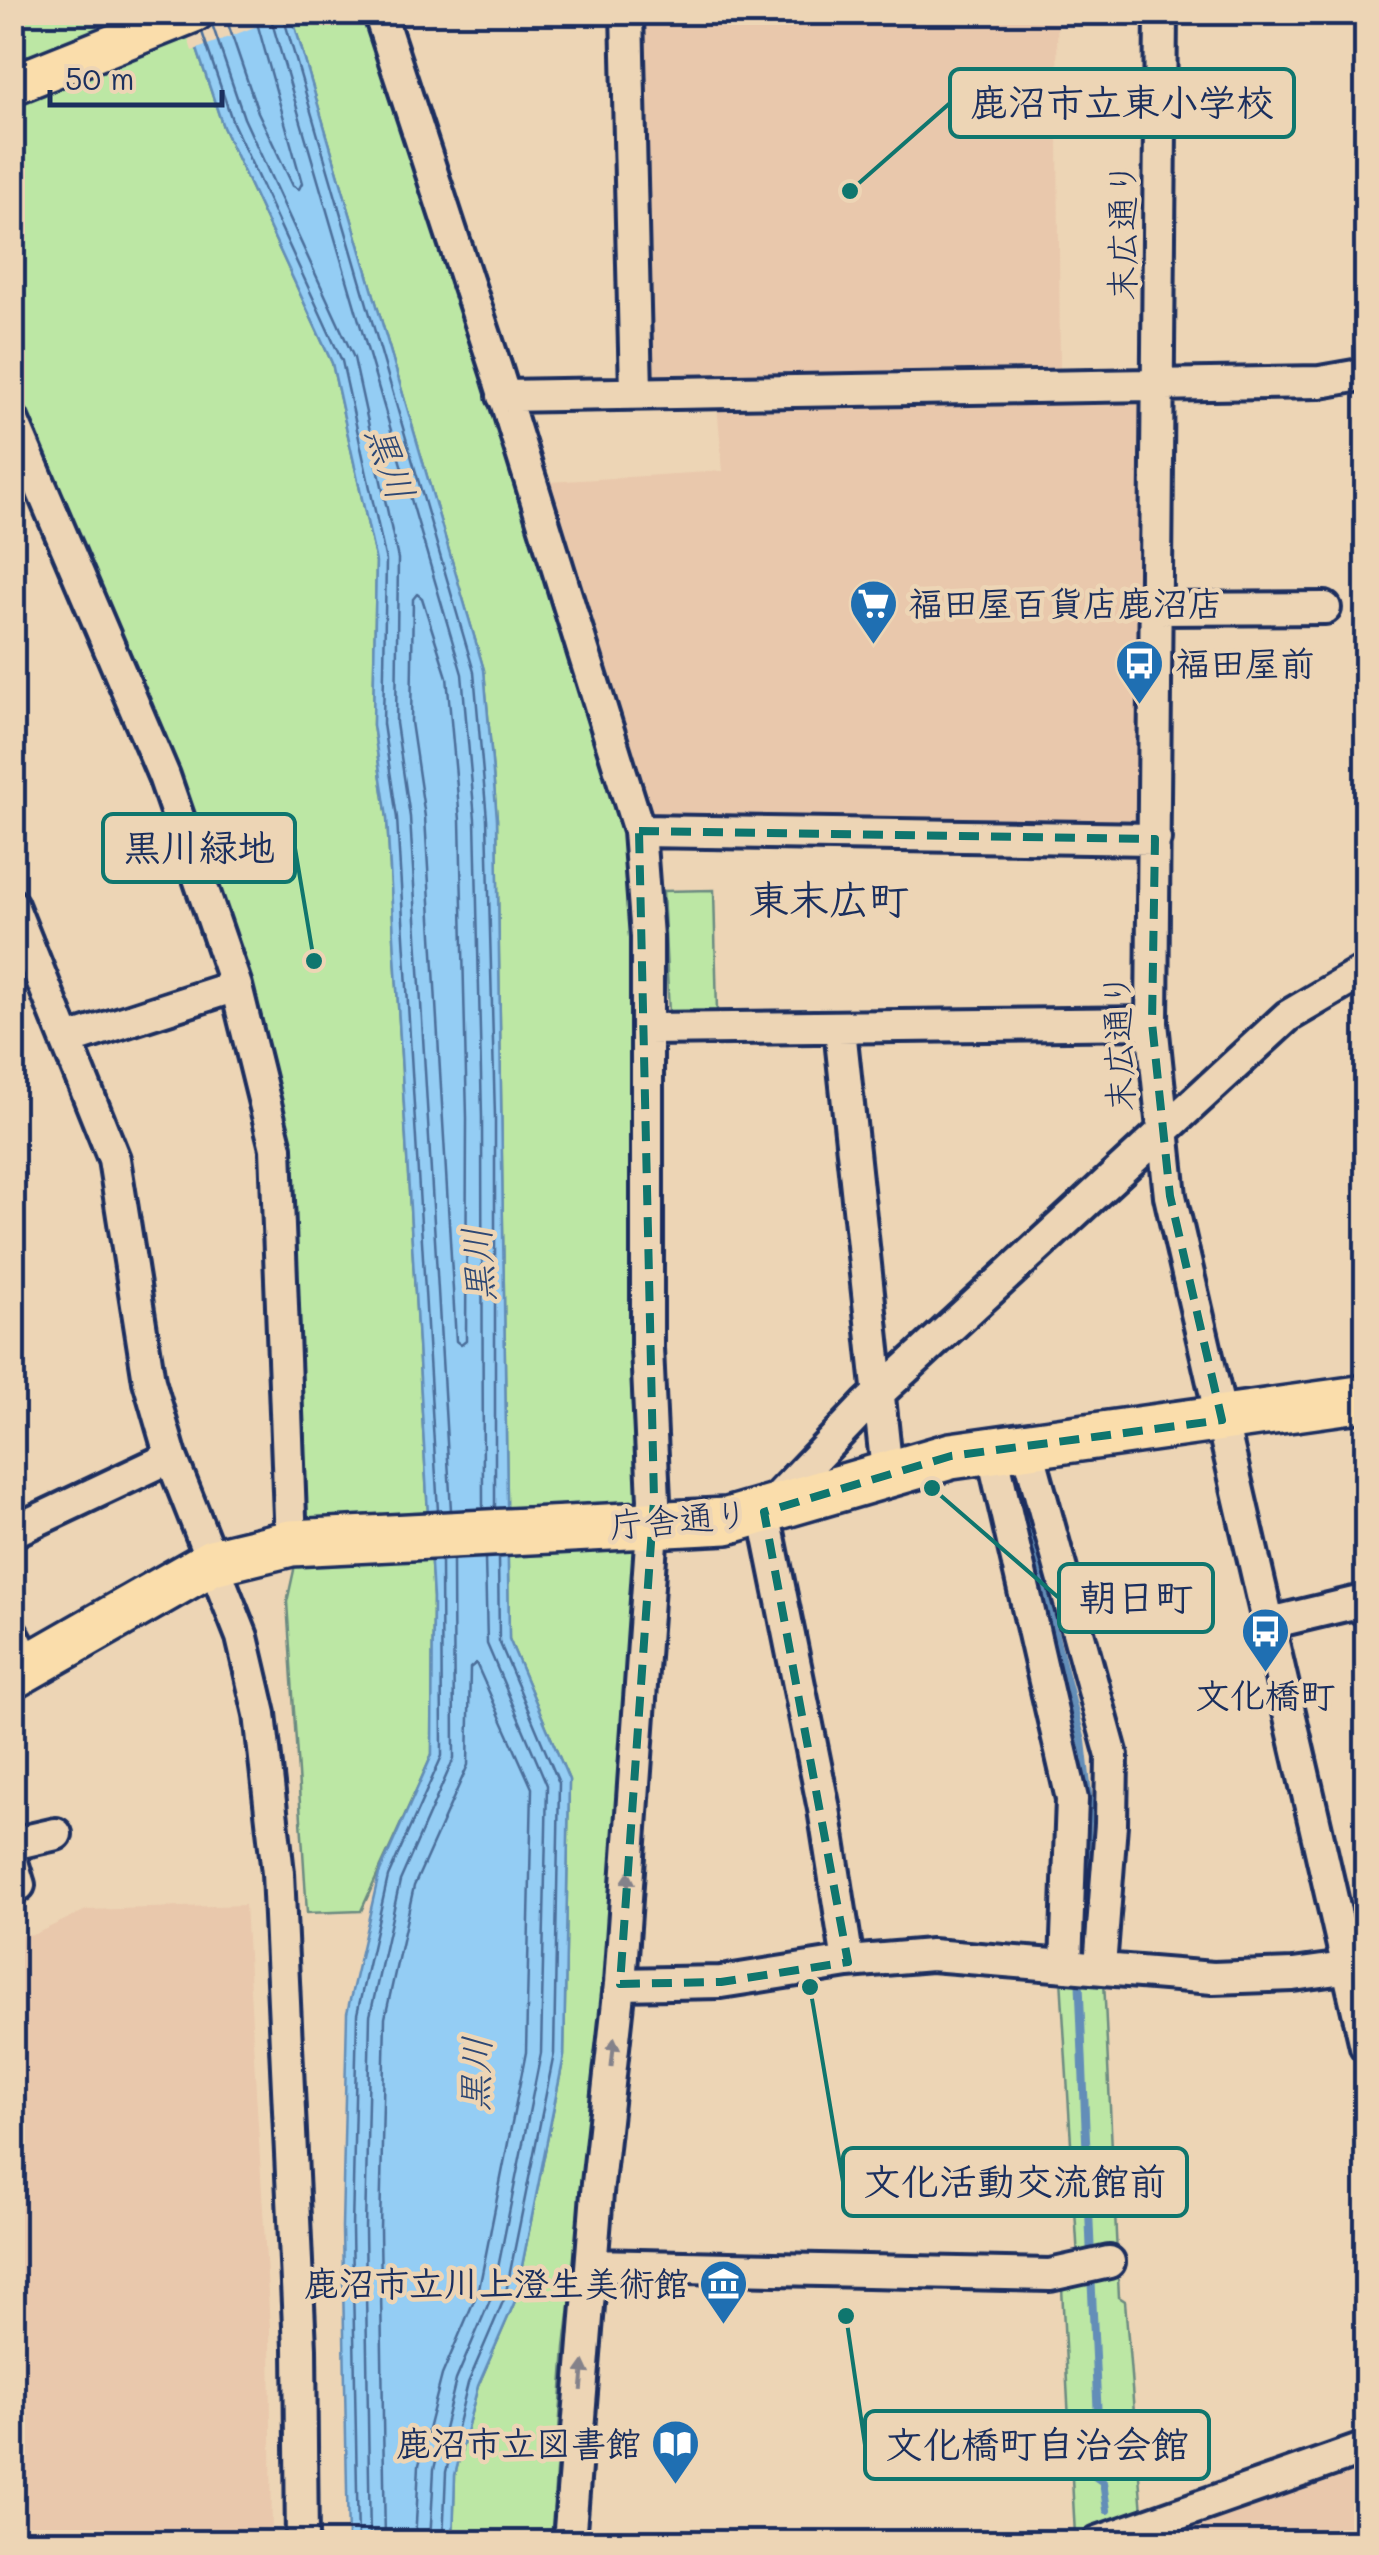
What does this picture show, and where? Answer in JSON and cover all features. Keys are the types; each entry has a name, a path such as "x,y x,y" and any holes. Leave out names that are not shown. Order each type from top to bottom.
{"highway":[{"name":"庁舎通り","path":"18,1658 212,1562 292,1543 727,1521 887,1472 1009,1448 1366,1398"}],"main road":[{"path":"12,85 196,12"}],"street":[{"path":"379,12 639,831 649,1030 648,1524 620,1984 570,2542"},
{"path":"626,12 636,391"},
{"name":"末広通り","path":"1160,12 1152,1022 1161,1136 1170,1196 1222,1420 1358,1966 1366,2046"},
{"path":"503,396 1320,382 1366,374"},
{"path":"12,419 164,776 236,986 276,1148 292,1543"},
{"path":"1156,610 1325,608"},
{"path":"639,831 1155,839"},
{"path":"12,906 114,1159 149,1382 171,1456 250,1666 278,1873 300,2348 302,2542"},
{"path":"848,1962 824,1809 764,1512 878,1393 1288,1016 1366,970"},
{"path":"68,1040 236,986"},
{"path":"649,1030 1152,1022"},
{"path":"840,1029 887,1472"},
{"path":"1009,1448 1072,1799 1066,1965"},
{"path":"1009,1448 1112,1756 1100,1967"},
{"path":"12,1532 171,1456"},
{"path":"1270,1622 1354,1603 1366,1612"},
{"path":"14,1867 56,1834"},
{"path":"620,1984 721,1982 848,1962 930,1956 1254,1978 1358,1966"},
{"path":"592,2265 1050,2275 1109,2262"},
{"path":"1098,2542 1366,2448"}],"highlighted area":[{"path":"639,831 1155,839 1152,1023 1170,1196 1222,1420 951,1456 764,1512 848,1962 721,1982 620,1984 654,1500"}],"shaded area":[{"path":"637,13 1057,13 1060,370 647,380"},
{"path":"1149,393 1141,823 646,822 549,482 723,471 717,405"},
{"path":"245,1905 270,2328 272,2542 13,2542 13,1936 35,1934 86,1910"},
{"path":"1366,2469 1366,2542 1145,2542"}],"green space":[{"path":"13,13 185,13 223,127 332,363 376,562 373,725 387,818 433,1598 432,1755 361,1911 307,1913 287,1602 294,1570 289,1145 131,670 13,390"},
{"path":"291,13 367,13 613,773 632,868 646,1485 622,1877 565,2347 551,2542 453,2542 455,2475 478,2386 515,2301 564,2056 569,1780 509,1639 497,819 484,670"},
{"path":"714,890 717,1013 669,1014 663,891"},
{"path":"1061,1978 1104,1980 1119,2297 1125,2301 1142,2513 1075,2535 1062,2288 1079,2275"}],"water":[{"name":"黒川","path":"185,13 291,13 484,670 497,819 509,1639 569,1780 564,2056 515,2301 478,2386 455,2475 453,2542 348,2542 342,2228 347,2013 379,1874 432,1755 433,1598 387,818 373,725 376,562 332,363 223,127"}],"pier":[{"path":"180,12 291,13 192,51"}],"waterway":[{"path":"1013,1472 1082,1741 1089,1803 1082,1928"},
{"path":"1079,1972 1091,2258"},
{"path":"1091,2272 1098,2442 1088,2448 1090,2473 1103,2482 1107,2510"}],"place":[{"name":"鹿沼市立東小学校","path":"850,191"},
{"name":"福田屋百貨店鹿沼店","path":"873,646"},
{"name":"福田屋前","path":"1140,706"},
{"name":"黒川緑地","path":"314,961"},
{"name":"朝日町","path":"932,1488"},
{"name":"文化橋町","path":"1265,1674"},
{"name":"文化活動交流館前","path":"810,1987"},
{"name":"文化橋町自治会館","path":"846,2316"},
{"name":"鹿沼市立川上澄生美術館","path":"724,2326"},
{"name":"鹿沼市立図書館","path":"676,2486"}],"district":[{"name":"東末広町","path":"829,900"}]}
